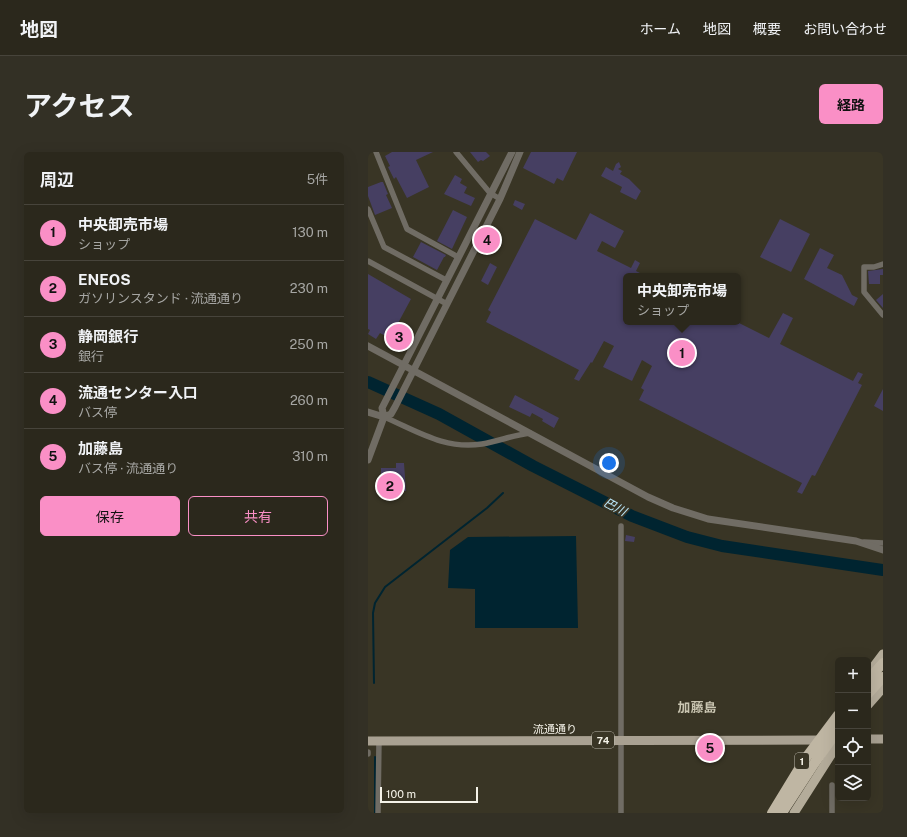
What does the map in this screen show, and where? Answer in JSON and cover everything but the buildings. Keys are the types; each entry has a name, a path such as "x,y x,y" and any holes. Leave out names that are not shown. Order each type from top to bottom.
{"highway":[{"path":"871,670 883,654"},
{"path":"871,677 883,663"},
{"path":"869,693 883,677"},
{"path":"871,702 883,688"},
{"name":"1","path":"770,812 816,740 835,715"},
{"name":"1","path":"770,812 805,759 835,719"},
{"name":"1","path":"782,813 835,734"},
{"name":"1","path":"794,813 835,749"}],"main road":[{"path":"871,739 883,739"},
{"name":"流通通り","path":"368,741 835,740"}],"street":[{"path":"376,152 407,229 458,257"},
{"path":"456,152 490,193 500,198"},
{"path":"368,460 384,417 382,408 512,152"},
{"path":"384,417 391,414 395,407 500,198 520,152"},
{"path":"368,209 384,247 446,280"},
{"path":"368,261 447,304"},
{"path":"883,264 874,267 864,267 864,292 883,315"},
{"path":"368,346 648,497 693,516 856,541 883,543"},
{"path":"368,412 384,417 437,441 459,446 483,444 517,434 531,433"},
{"path":"621,526 621,813"},
{"path":"856,541 883,550"},
{"path":"378,813 379,741"},
{"path":"832,785 832,813"}],"water":[{"path":"576,536 578,628 475,628 475,589 448,588 450,550 468,537"}],"waterway":[{"name":"巴川","path":"368,382 439,414 533,466 632,516 687,537 722,546 883,570"},
{"path":"374,683 373,613 375,603 385,587 487,508 503,493"},
{"path":"375,757 375,813"}],"place":[{"name":"流通センター入口","path":"487,240"},
{"name":"静岡銀行","path":"399,337"},
{"name":"中央卸売市場","path":"682,353"},
{"name":"ENEOS","path":"390,486"},
{"name":"加藤島","path":"710,748"}],"district":[{"name":"加藤島","path":"697,707"}]}
